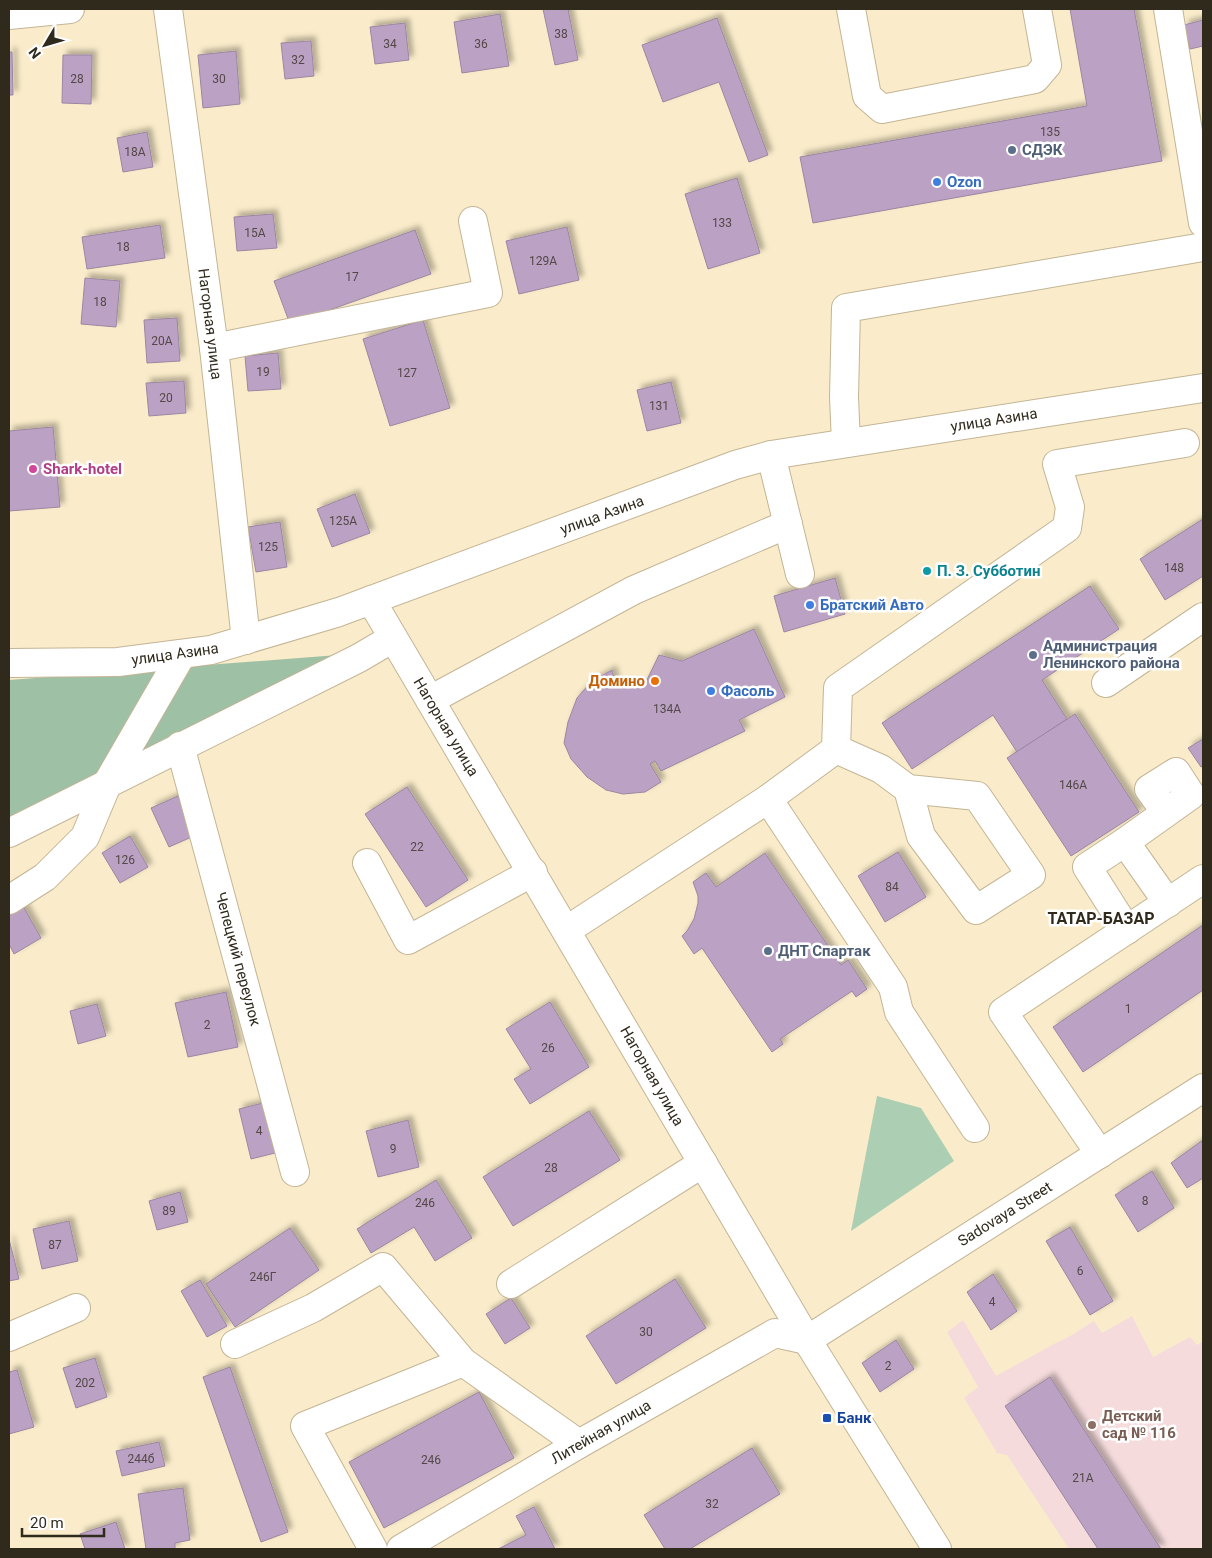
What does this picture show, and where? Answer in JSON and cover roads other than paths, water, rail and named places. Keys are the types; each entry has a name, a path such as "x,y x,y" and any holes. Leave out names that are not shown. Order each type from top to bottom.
{"street":[{"path":"9,15 70,9"},
{"name":"Нагорная улица","path":"168,9 214,348 246,640"},
{"path":"851,9 867,96 882,109 1035,79 1047,65 1037,9"},
{"path":"1168,9 1203,223"},
{"path":"214,348 488,293 473,220"},
{"path":"846,443 844,397 846,308 1203,247"},
{"name":"улица Азина","path":"9,663 118,662 211,650 339,612 726,469 771,455 1203,388"},
{"path":"836,749 838,688 1067,528 1070,508 1057,464 1185,443"},
{"path":"771,455 800,574"},
{"path":"430,700 634,590 788,524"},
{"name":"Нагорная улица","path":"371,600 807,1340 937,1549"},
{"path":"1106,683 1203,617"},
{"path":"9,833 359,658 393,638"},
{"path":"9,900 45,876 85,837 108,782 182,654"},
{"name":"Чепецкий переулок","path":"180,746 295,1172"},
{"path":"836,749 881,769 908,789 977,796 1031,875 976,910 921,836 908,789"},
{"path":"567,930 768,799 836,749"},
{"path":"768,799 894,988 899,1012 975,1128"},
{"path":"1127,930 1087,867 1166,813"},
{"path":"1125,842 1168,903"},
{"path":"367,863 408,940 533,872"},
{"path":"1100,1154 1003,1012 1203,879"},
{"name":"Sadovaya Street","path":"807,1340 1203,1088"},
{"path":"511,1284 703,1162"},
{"path":"235,1344 313,1308 383,1267 463,1362 578,1444"},
{"path":"9,1337 76,1308"},
{"name":"Литейная улица","path":"401,1549 430,1542 578,1444 775,1333 807,1340"},
{"path":"374,1549 305,1426 463,1362"}],"place":[{"name":"СДЭК","path":"1012,150"},
{"name":"Ozon","path":"937,182"},
{"name":"Shark-hotel","path":"33,469"},
{"name":"П. З. Субботин","path":"927,571"},
{"name":"Братский Авто","path":"810,605"},
{"name":"Администрация Ленинского района","path":"1033,655"},
{"name":"Домино","path":"655,681"},
{"name":"Фасоль","path":"711,691"},
{"name":"ДНТ Спартак","path":"768,951"},
{"name":"Банк","path":"827,1418"},
{"name":"Детский сад № 116","path":"1092,1425"}],"district":[{"name":"ТАТАР-БАЗАР","path":"1101,918"}]}
